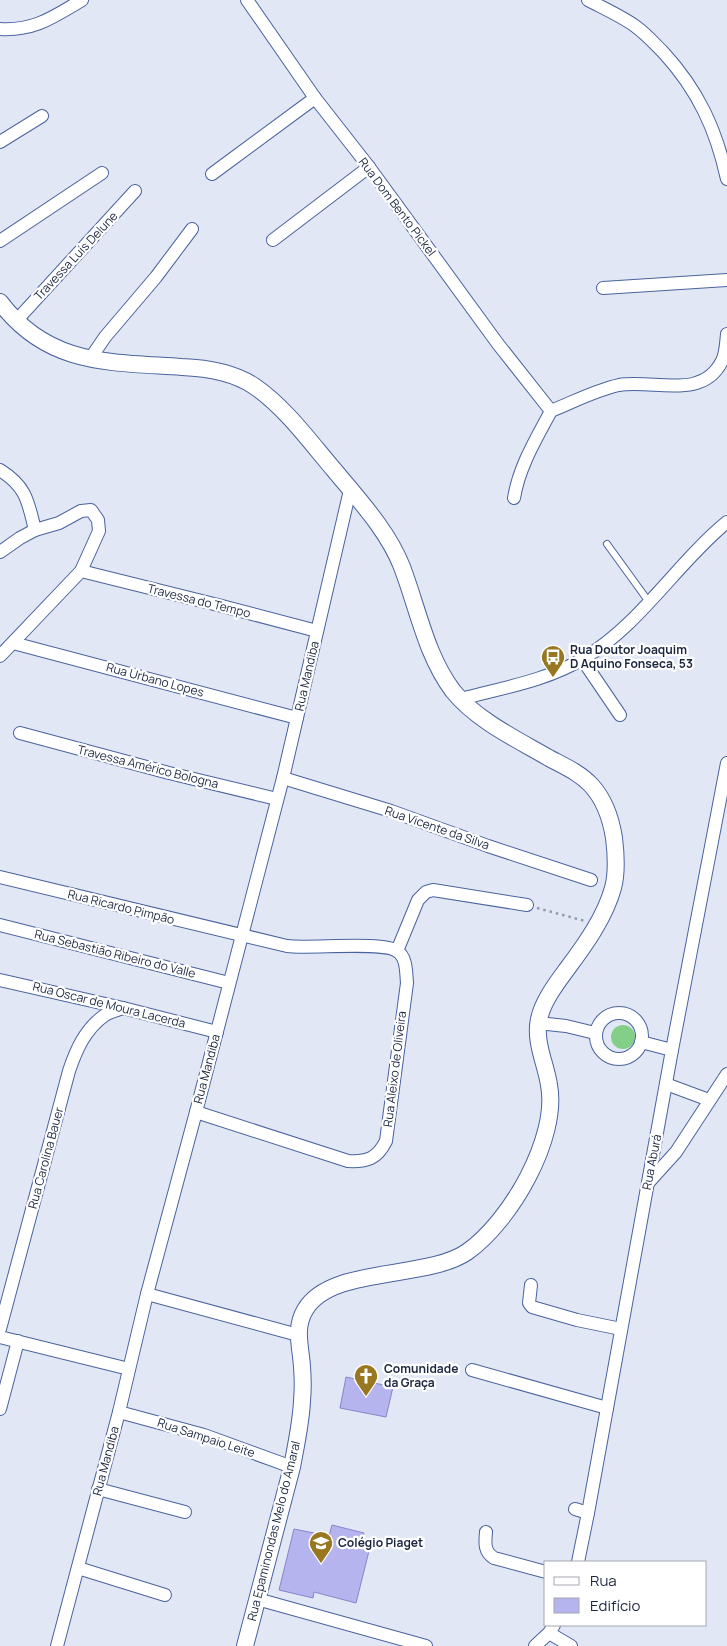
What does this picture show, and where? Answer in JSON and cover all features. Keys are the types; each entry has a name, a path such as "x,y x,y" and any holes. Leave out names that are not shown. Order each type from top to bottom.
{"street":[{"path":"0,29 13,30 37,25 82,0"},
{"name":"Rua Dom Bento Pickel","path":"247,0 315,98 369,167 498,344 550,411"},
{"path":"588,0 635,26 654,43 688,82 713,129 722,153 727,179"},
{"path":"212,174 315,98"},
{"path":"0,142 42,116"},
{"path":"273,240 369,167"},
{"path":"0,241 102,173"},
{"name":"Travessa Luís Delune","path":"16,321 135,190"},
{"path":"90,359 192,229"},
{"path":"603,288 727,280"},
{"name":"Rua Epaminondas Melo do Amaral","path":"0,302 16,321 46,344 67,353 108,362 196,368 225,373 241,379 268,398 300,430 350,490 394,548 428,642 442,673 460,699 499,729 570,769 588,782 598,794 611,820 616,866 613,888 582,948 544,1005 538,1023 539,1042 551,1099 550,1118 542,1147 531,1171 504,1213 469,1251 446,1262 349,1282 329,1288 317,1295 303,1313 298,1335 302,1365 302,1407 292,1467 245,1646"},
{"path":"514,498 522,468 550,411 604,389 621,385 691,386 704,381 722,361 727,334"},
{"path":"0,470 23,490 27,498 35,530"},
{"name":"Rua Mandiba","path":"57,1646 130,1369 147,1294 283,778 350,490"},
{"path":"0,656 81,571 99,531 96,515 91,510 86,510 59,523 35,530 2,549"},
{"path":"460,699 539,678 582,659 611,639 649,602 710,536 727,522"},
{"name":"Travessa do Tempo","path":"81,571 317,632"},
{"name":"Rua Urbano Lopes","path":"13,643 297,718"},
{"path":"582,659 620,715"},
{"name":"Travessa Américo Bologna","path":"20,733 169,773 277,799"},
{"name":"Rua Aburá","path":"578,1561 727,763"},
{"name":"Rua Vicente da Silva","path":"283,778 391,811 591,880"},
{"name":"Rua Ricardo Pimpão","path":"0,877 242,937"},
{"path":"242,937 298,948 368,946 387,947 397,951 418,900 426,892 433,890 527,906"},
{"name":"Rua Sebastião Ribeiro do Valle","path":"0,926 229,983"},
{"name":"Rua Aleixo de Oliveira","path":"196,1112 348,1160 362,1161 374,1156 382,1149 386,1140 407,983 404,962 397,951"},
{"name":"Rua Oscar de Moura Lacerda","path":"0,980 217,1032"},
{"name":"Rua Carolina Bauer","path":"0,1329 69,1071 77,1049 85,1035 105,1015 123,1008"},
{"path":"620,1013 638,1022 642,1036 641,1042 634,1054 621,1060 614,1059 602,1052 598,1047 595,1033 601,1020 607,1016 620,1013"},
{"path":"538,1023 566,1026 595,1033"},
{"path":"641,1042 672,1050"},
{"path":"648,1183 676,1152 727,1074"},
{"path":"666,1084 709,1100"},
{"path":"531,1285 529,1302 532,1307 577,1320 621,1329"},
{"path":"147,1294 298,1335"},
{"path":"0,1337 130,1369"},
{"path":"0,1409 18,1341"},
{"path":"472,1370 608,1408"},
{"name":"Rua Sampaio Leite","path":"119,1412 204,1435 292,1467"},
{"path":"98,1489 185,1512"},
{"path":"575,1509 588,1513"},
{"path":"486,1532 485,1543 490,1556 544,1571"},
{"path":"78,1568 165,1595"},
{"path":"257,1599 426,1646"},
{"path":"535,1646 552,1629 571,1646"}],"lane":[{"path":"607,544 649,602"}],"path":[{"path":"527,906 596,924"}],"green space":[{"path":"623,1025 632,1028 635,1037 632,1046 623,1049 614,1046 611,1037 614,1028"}],"building":[{"name":"Comunidade da Graça","path":"346,1377 393,1387 386,1417 340,1408"},
{"path":"332,1525 364,1533 362,1541 371,1543 356,1603 314,1592 313,1598 279,1590 294,1529 329,1536"}],"place":[{"name":"Rua Doutor Joaquim D Aquino Fonseca, 53","path":"553,678"},
{"name":"Comunidade da Graça","path":"366,1397"},
{"name":"Colégio Piaget","path":"321,1564"}]}
